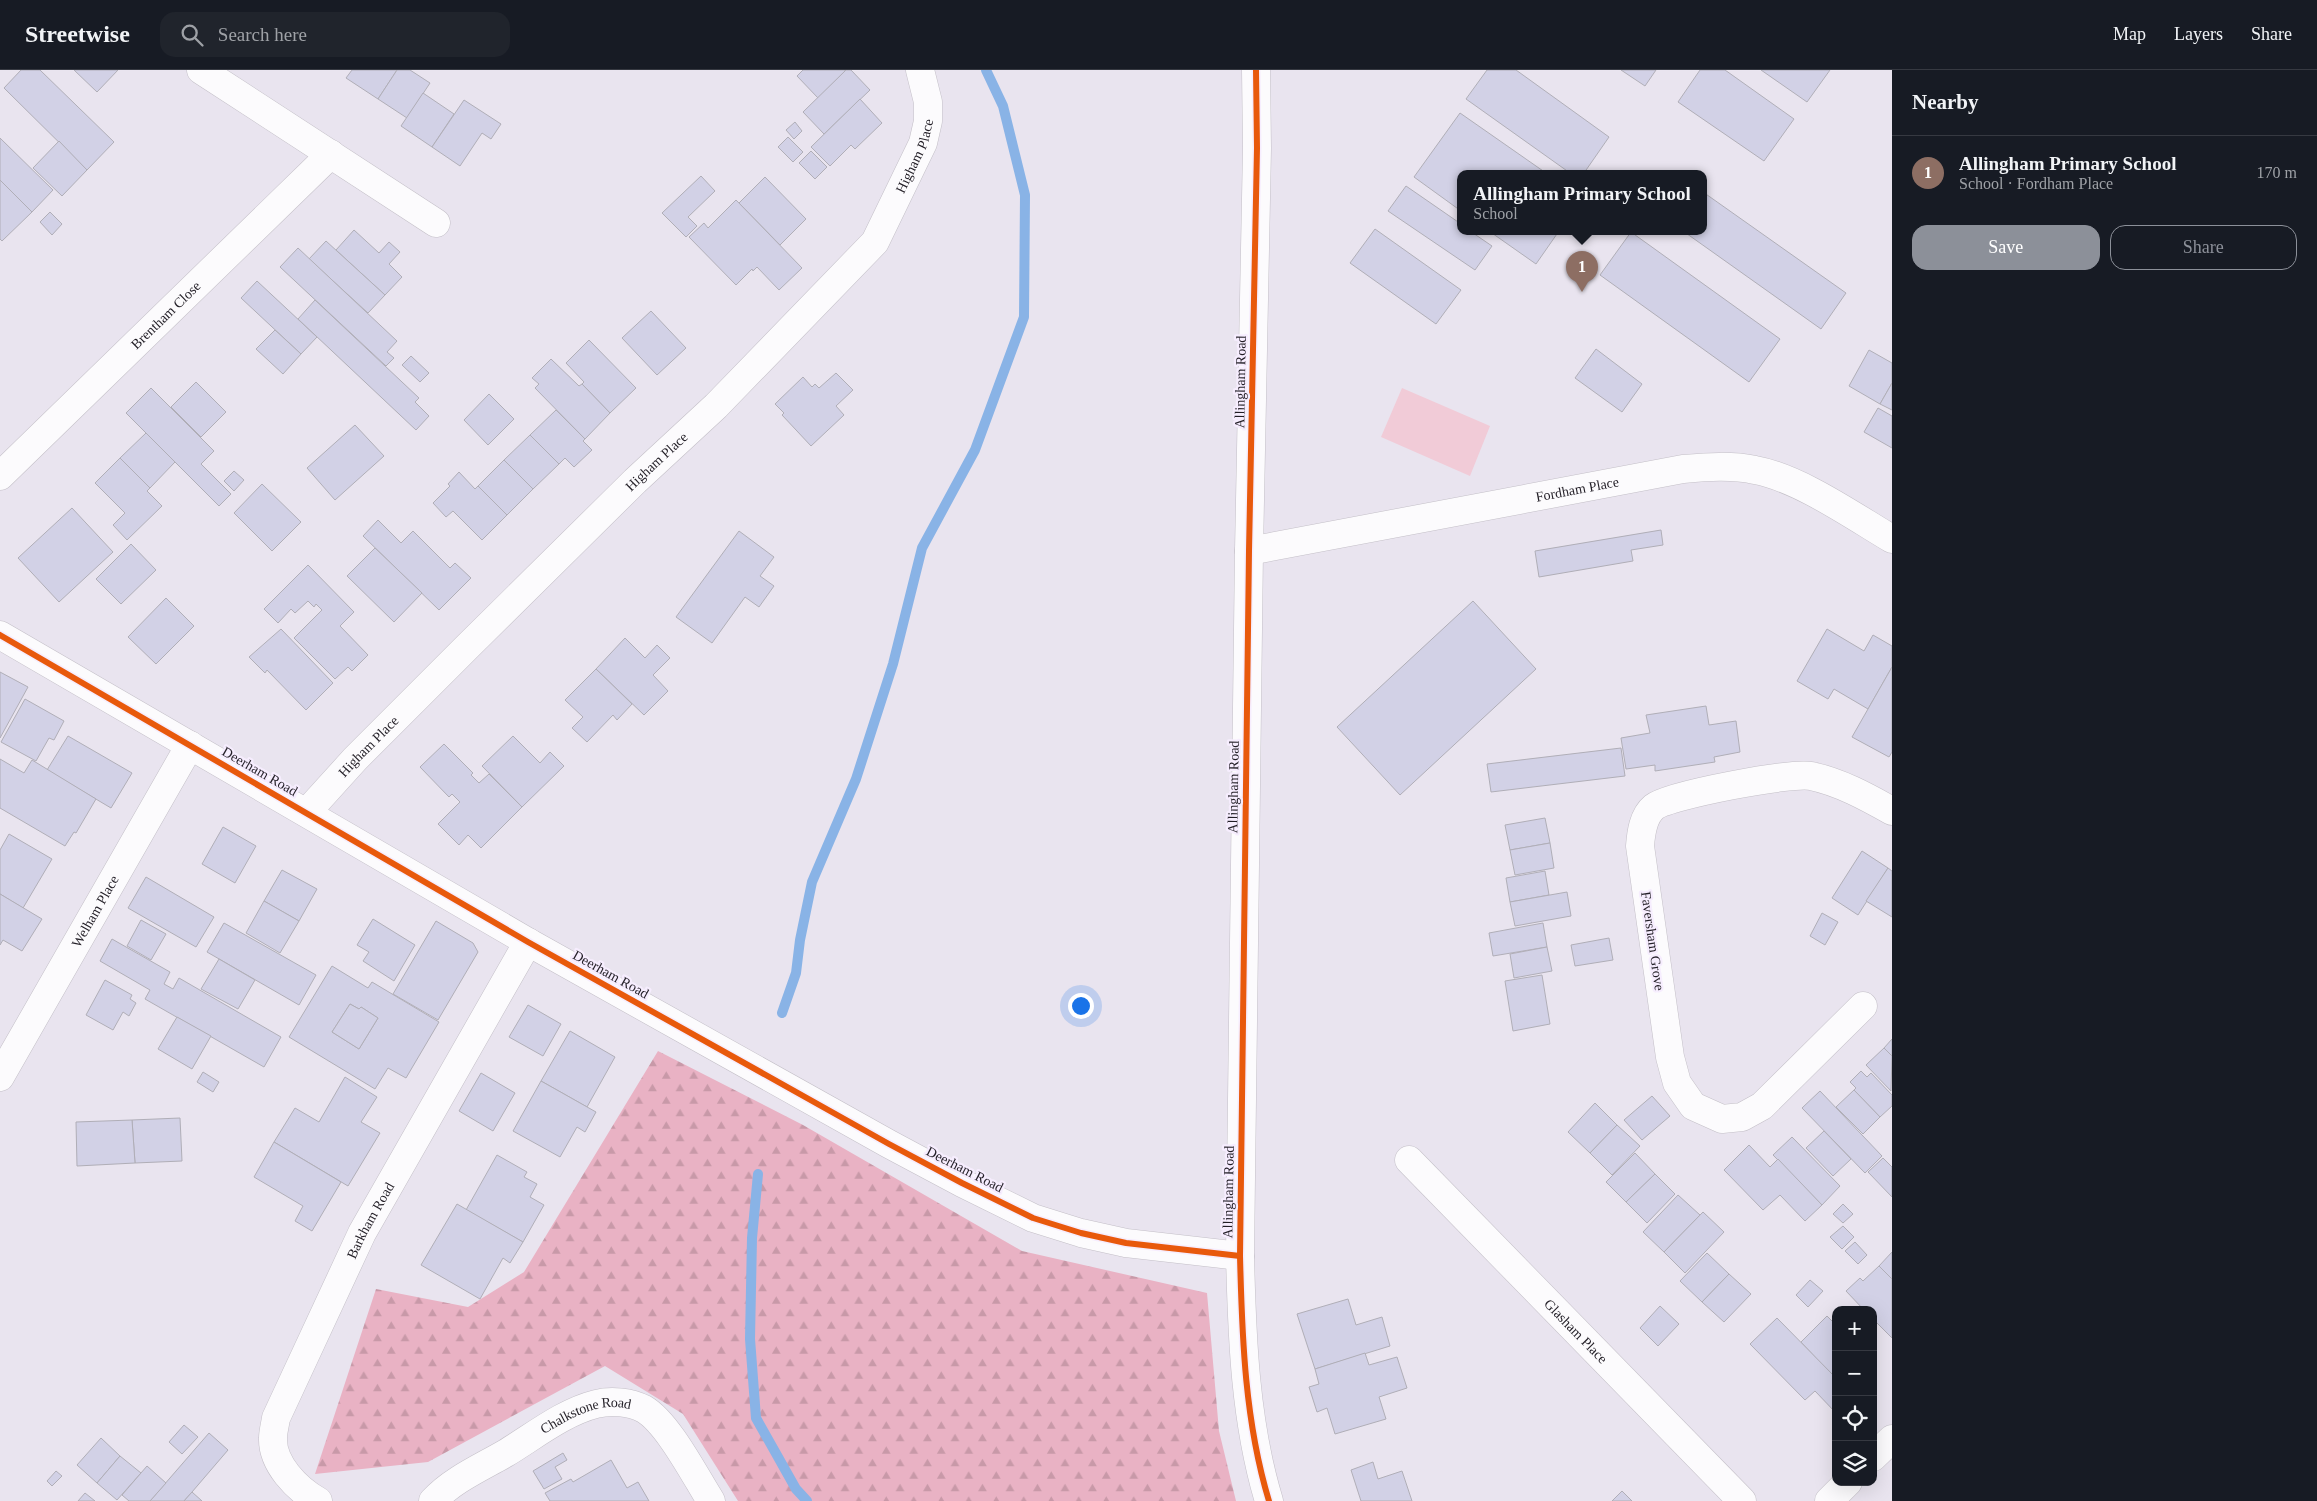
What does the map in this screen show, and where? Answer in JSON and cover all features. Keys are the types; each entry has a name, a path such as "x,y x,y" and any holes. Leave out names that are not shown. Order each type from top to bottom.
{"street":[{"path":"201,70 436,223"},
{"name":"Higham Place","path":"307,812 355,759 635,482 716,406 875,242 923,143 928,121 928,102 920,70"},
{"name":"Allingham Road","path":"1256,70 1257,148 1249,551 1240,1256 1242,1351 1260,1472 1269,1501"},
{"name":"Brentham Close","path":"0,476 331,154"},
{"name":"Fordham Place","path":"1249,551 1683,469 1711,467 1757,470 1783,478 1892,539"},
{"name":"Deerham Road","path":"0,635 528,942 889,1144 1033,1218 1081,1233 1126,1243 1240,1256"},
{"name":"Welham Place","path":"0,1077 190,745"},
{"name":"Faversham Grove","path":"1863,1006 1755,1110 1742,1117 1722,1119 1693,1106 1678,1083 1670,1057 1640,846 1642,826 1654,807 1671,799 1793,776 1809,775 1833,782 1892,811"},
{"name":"Barkham Road","path":"318,1501 302,1490 288,1475 278,1460 273,1439 276,1418 362,1233 528,942"},
{"name":"Glasham Place","path":"1409,1160 1742,1501"},
{"name":"Chalkstone Road","path":"433,1501 456,1483 572,1414 596,1404 612,1402 630,1403 645,1410 659,1422 711,1501"},
{"path":"1877,1453 1892,1439"},
{"path":"1829,1501 1844,1486"}],"green space":[{"path":"658,1051 803,1125 1022,1251 1207,1293 1219,1431 1236,1501 738,1501 683,1414 605,1366 428,1462 315,1474 376,1289 468,1307 524,1272"}],"shaded area":[{"path":"1402,388 1490,426 1470,476 1381,437"}],"building":[{"path":"21,70 40,70 114,142 87,170 4,88"},
{"path":"74,70 118,70 97,92"},
{"path":"352,70 397,70 378,99 346,78"},
{"path":"397,70 410,70 430,83 407,118 378,99"},
{"path":"803,70 845,71 818,98 797,76"},
{"path":"846,70 851,70 870,90 824,134 803,112"},
{"path":"1487,70 1516,70 1609,137 1586,170 1566,170 1466,99"},
{"path":"1621,70 1656,70 1645,86"},
{"path":"1700,70 1725,70 1794,119 1764,161 1678,102"},
{"path":"1761,70 1830,70 1807,102"},
{"path":"423,93 454,114 432,147 401,126"},
{"path":"860,99 882,123 855,149 851,145 830,166 811,147"},
{"path":"464,100 501,124 491,139 482,133 460,166 432,147"},
{"path":"1460,113 1542,170 1457,170 1457,208 1414,177"},
{"path":"795,122 802,131 794,139 786,130"},
{"path":"788,137 803,152 793,162 778,147"},
{"path":"0,138 53,190 32,212 0,180"},
{"path":"59,141 87,170 62,196 33,168"},
{"path":"811,151 827,167 815,179 799,163"},
{"path":"701,176 715,191 688,217 697,226 686,237 662,213"},
{"path":"765,177 806,219 780,245 739,203"},
{"path":"0,180 32,212 2,241 0,239"},
{"path":"1406,186 1457,221 1457,235 1476,235 1492,246 1475,270 1388,211"},
{"path":"1707,195 1846,293 1821,329 1689,235 1707,235"},
{"path":"736,200 802,268 779,290 757,267 753,271 752,269 736,285 689,237 704,223 708,228"},
{"path":"50,212 62,224 52,235 40,222"},
{"path":"1375,229 1461,290 1436,324 1350,263"},
{"path":"354,230 379,253 389,242 400,252 389,264 402,277 385,295 336,250"},
{"path":"1495,235 1556,235 1536,264"},
{"path":"1629,235 1635,235 1780,339 1749,382 1600,275"},
{"path":"326,241 385,295 368,313 309,259"},
{"path":"298,248 397,341 387,352 394,358 386,366 280,267"},
{"path":"257,281 317,337 301,354 241,298"},
{"path":"315,300 419,398 415,402 429,416 416,430 298,319"},
{"path":"651,311 686,348 657,375 622,338"},
{"path":"275,330 301,354 283,374 256,349"},
{"path":"589,340 636,388 610,413 582,384 584,382 566,363"},
{"path":"1596,349 1642,384 1622,412 1575,378"},
{"path":"1869,350 1892,363 1892,383 1880,404 1849,386"},
{"path":"411,356 429,373 420,382 402,365"},
{"path":"551,359 579,386 582,384 610,413 585,439 535,388 539,384 532,378"},
{"path":"836,373 853,390 836,406 844,415 811,446 782,415 784,413 775,404 803,377 812,387 815,384 819,388"},
{"path":"196,382 226,412 201,437 171,407"},
{"path":"1892,383 1892,410 1880,404"},
{"path":"151,388 214,451 201,464 231,494 219,506 126,413"},
{"path":"489,394 514,419 488,445 464,420"},
{"path":"1878,408 1892,416 1892,448 1864,432"},
{"path":"556,410 585,439 583,441 592,450 574,467 565,458 559,464 530,435"},
{"path":"355,425 384,456 335,500 307,468"},
{"path":"146,433 175,462 150,488 120,458"},
{"path":"530,435 559,464 533,489 504,460"},
{"path":"120,458 150,488 147,491 162,506 127,540 113,525 125,513 95,483"},
{"path":"504,460 533,489 507,515 478,486"},
{"path":"234,471 244,480 234,491 224,481"},
{"path":"459,472 475,489 478,486 507,515 482,540 453,511 446,517 433,503 450,486 448,484"},
{"path":"262,484 301,522 272,551 234,513"},
{"path":"72,508 113,552 59,602 18,558"},
{"path":"378,520 401,543 413,531 450,568 455,563 471,578 439,610 363,536"},
{"path":"1661,530 1663,545 1631,550 1633,561 1539,577 1535,551"},
{"path":"739,531 774,557 760,576 774,586 759,607 745,597 712,643 676,617"},
{"path":"131,544 156,570 121,604 96,579"},
{"path":"375,548 422,593 394,622 347,576"},
{"path":"308,565 354,612 340,626 368,655 352,671 348,667 335,679 294,638 322,610 316,604 314,607 308,601 295,613 291,609 278,623 264,609"},
{"path":"166,598 194,626 156,664 128,637"},
{"path":"1473,601 1536,669 1400,795 1337,727"},
{"path":"281,629 333,683 306,710 267,670 265,673 249,657"},
{"path":"1827,629 1864,651 1873,635 1892,646 1892,667 1868,709 1834,689 1828,699 1797,681"},
{"path":"625,638 645,658 657,645 670,658 653,675 668,691 644,715 596,669"},
{"path":"1892,667 1892,752 1889,757 1852,737"},
{"path":"596,669 632,704 617,720 613,715 587,742 572,728 583,717 565,700"},
{"path":"0,672 28,687 0,738"},
{"path":"25,699 64,721 54,740 49,738 36,761 1,742"},
{"path":"1706,706 1709,725 1736,721 1740,752 1714,757 1715,762 1655,771 1655,765 1626,769 1621,738 1650,733 1646,715"},
{"path":"68,736 132,773 111,808 47,770"},
{"path":"513,736 540,763 550,752 564,766 522,807 482,766"},
{"path":"444,744 473,773 471,775 479,783 489,774 522,807 481,848 468,835 459,845 438,824 460,802 452,794 449,797 420,767"},
{"path":"1621,748 1625,776 1491,792 1487,764"},
{"path":"0,759 24,773 32,760 96,799 76,833 74,832 65,846 0,808"},
{"path":"1545,818 1550,843 1510,850 1505,825"},
{"path":"223,827 256,846 235,883 202,864"},
{"path":"9,834 52,859 23,908 0,894 0,850"},
{"path":"1550,843 1554,868 1515,875 1510,850"},
{"path":"1862,851 1888,868 1858,915 1832,898"},
{"path":"1888,868 1892,871 1892,917 1866,901"},
{"path":"282,870 317,889 299,921 264,901"},
{"path":"1545,871 1549,895 1510,902 1506,878"},
{"path":"146,877 214,917 196,947 128,908"},
{"path":"1567,892 1571,916 1515,926 1510,902"},
{"path":"0,894 42,919 22,951 3,940 0,945"},
{"path":"264,901 299,921 280,953 246,933"},
{"path":"1822,913 1838,922 1825,945 1810,936"},
{"path":"373,919 415,945 394,981 363,961 369,952 357,945"},
{"path":"141,920 166,934 151,960 127,946"},
{"path":"436,921 473,943 478,952 438,1020 393,994"},
{"path":"224,923 316,975 299,1005 207,952"},
{"path":"1543,923 1547,947 1493,956 1489,933"},
{"path":"1609,938 1613,960 1575,966 1571,945"},
{"path":"112,939 170,972 164,984 173,989 179,978 281,1037 264,1067 145,999 150,990 100,961"},
{"path":"1547,947 1552,971 1514,978 1510,954"},
{"path":"219,959 255,980 238,1009 201,989"},
{"path":"332,966 368,988 372,982 439,1022 406,1078 388,1068 375,1089 289,1037","holes":["350,1004 359,1009 361,1007 378,1018 359,1049 332,1032"]},
{"path":"1542,975 1550,1024 1513,1031 1505,981"},
{"path":"105,980 132,995 130,999 136,1003 129,1016 123,1012 113,1030 86,1015"},
{"path":"350,1004 359,1009 361,1007 378,1018 359,1049 332,1032"},
{"path":"528,1005 561,1024 543,1056 509,1037"},
{"path":"177,1017 211,1036 192,1069 158,1049"},
{"path":"570,1031 615,1057 587,1107 541,1081"},
{"path":"1892,1039 1892,1056 1884,1048"},
{"path":"1884,1048 1892,1056 1891,1091 1866,1065"},
{"path":"1861,1071 1867,1077 1871,1073 1892,1095 1892,1106 1880,1117 1854,1090 1856,1088 1850,1082"},
{"path":"203,1072 219,1082 213,1092 197,1082"},
{"path":"481,1073 515,1093 493,1131 459,1111"},
{"path":"345,1077 377,1097 361,1122 380,1133 348,1186 274,1142 295,1108 319,1122"},
{"path":"541,1081 596,1112 585,1132 577,1127 560,1157 513,1131"},
{"path":"1854,1090 1880,1117 1863,1134 1836,1107"},
{"path":"1820,1091 1882,1156 1865,1173 1802,1108"},
{"path":"1652,1096 1670,1116 1642,1140 1624,1120"},
{"path":"1595,1103 1617,1125 1590,1153 1568,1132"},
{"path":"180,1118 182,1161 135,1163 132,1120"},
{"path":"132,1120 135,1163 77,1166 76,1122"},
{"path":"1617,1125 1640,1146 1612,1175 1590,1153"},
{"path":"1824,1131 1851,1159 1833,1176 1806,1148"},
{"path":"1792,1137 1840,1186 1822,1205 1773,1155"},
{"path":"274,1142 341,1182 312,1231 295,1221 303,1206 254,1177"},
{"path":"1749,1145 1770,1167 1778,1159 1822,1205 1805,1221 1780,1195 1763,1210 1724,1170"},
{"path":"1635,1153 1655,1174 1626,1202 1606,1182"},
{"path":"497,1155 527,1172 524,1177 537,1184 530,1197 544,1205 523,1242 466,1210"},
{"path":"1883,1158 1892,1167 1892,1197 1868,1172"},
{"path":"1655,1174 1675,1194 1647,1223 1626,1202"},
{"path":"1678,1195 1700,1215 1664,1252 1643,1232"},
{"path":"457,1204 523,1242 510,1263 503,1258 480,1299 421,1265"},
{"path":"1843,1204 1853,1214 1843,1223 1833,1214"},
{"path":"1703,1212 1724,1232 1685,1273 1664,1252"},
{"path":"1843,1226 1854,1237 1842,1249 1830,1237"},
{"path":"1855,1242 1867,1255 1858,1264 1845,1251"},
{"path":"1892,1252 1892,1279 1879,1266"},
{"path":"1707,1253 1729,1274 1702,1302 1680,1281"},
{"path":"1879,1266 1892,1279 1892,1338 1877,1323 1877,1306 1860,1306 1846,1291 1860,1278 1863,1281"},
{"path":"1729,1274 1751,1294 1724,1322 1702,1302"},
{"path":"1810,1280 1823,1291 1808,1307 1796,1295"},
{"path":"1348,1299 1356,1325 1382,1317 1390,1346 1315,1369 1297,1314"},
{"path":"1660,1306 1679,1324 1658,1346 1640,1328"},
{"path":"1827,1316 1832,1321 1832,1373 1831,1374 1801,1342"},
{"path":"1777,1318 1832,1374 1832,1409 1815,1391 1805,1400 1750,1344"},
{"path":"1365,1353 1369,1365 1397,1357 1407,1388 1379,1397 1386,1419 1335,1434 1327,1408 1317,1412 1309,1387 1319,1384 1315,1369"},
{"path":"184,1425 198,1437 182,1454 169,1442"},
{"path":"209,1433 228,1450 192,1492 184,1501 150,1501"},
{"path":"101,1438 120,1456 97,1483 77,1465"},
{"path":"563,1453 567,1460 555,1467 562,1479 544,1489 533,1471"},
{"path":"120,1456 141,1473 117,1500 97,1483"},
{"path":"611,1460 627,1488 638,1482 649,1501 550,1501 545,1493 571,1479 573,1482"},
{"path":"1373,1462 1378,1479 1402,1471 1412,1501 1361,1501 1351,1470"},
{"path":"147,1466 166,1483 150,1501 129,1501 122,1495"},
{"path":"56,1471 62,1476 52,1486 47,1481"},
{"path":"1622,1491 1632,1501 1612,1501"},
{"path":"192,1492 202,1501 184,1501"},
{"path":"85,1493 95,1501 78,1501"}],"waterway":[{"path":"782,1013 796,973 800,940 812,882 856,779 893,664 922,548 975,450 1024,317 1025,195 1003,106 986,70"},
{"path":"758,1174 752,1238 750,1339 756,1418 796,1489 807,1501"}],"cycle path":[{"path":"1256,70 1257,148 1249,551 1240,1256 1246,1380 1255,1441 1269,1501"},
{"path":"0,635 528,942 962,1183 1033,1218 1081,1233 1126,1243 1240,1256"}],"place":[{"name":"Allingham Primary School","path":"1582,292"}]}
